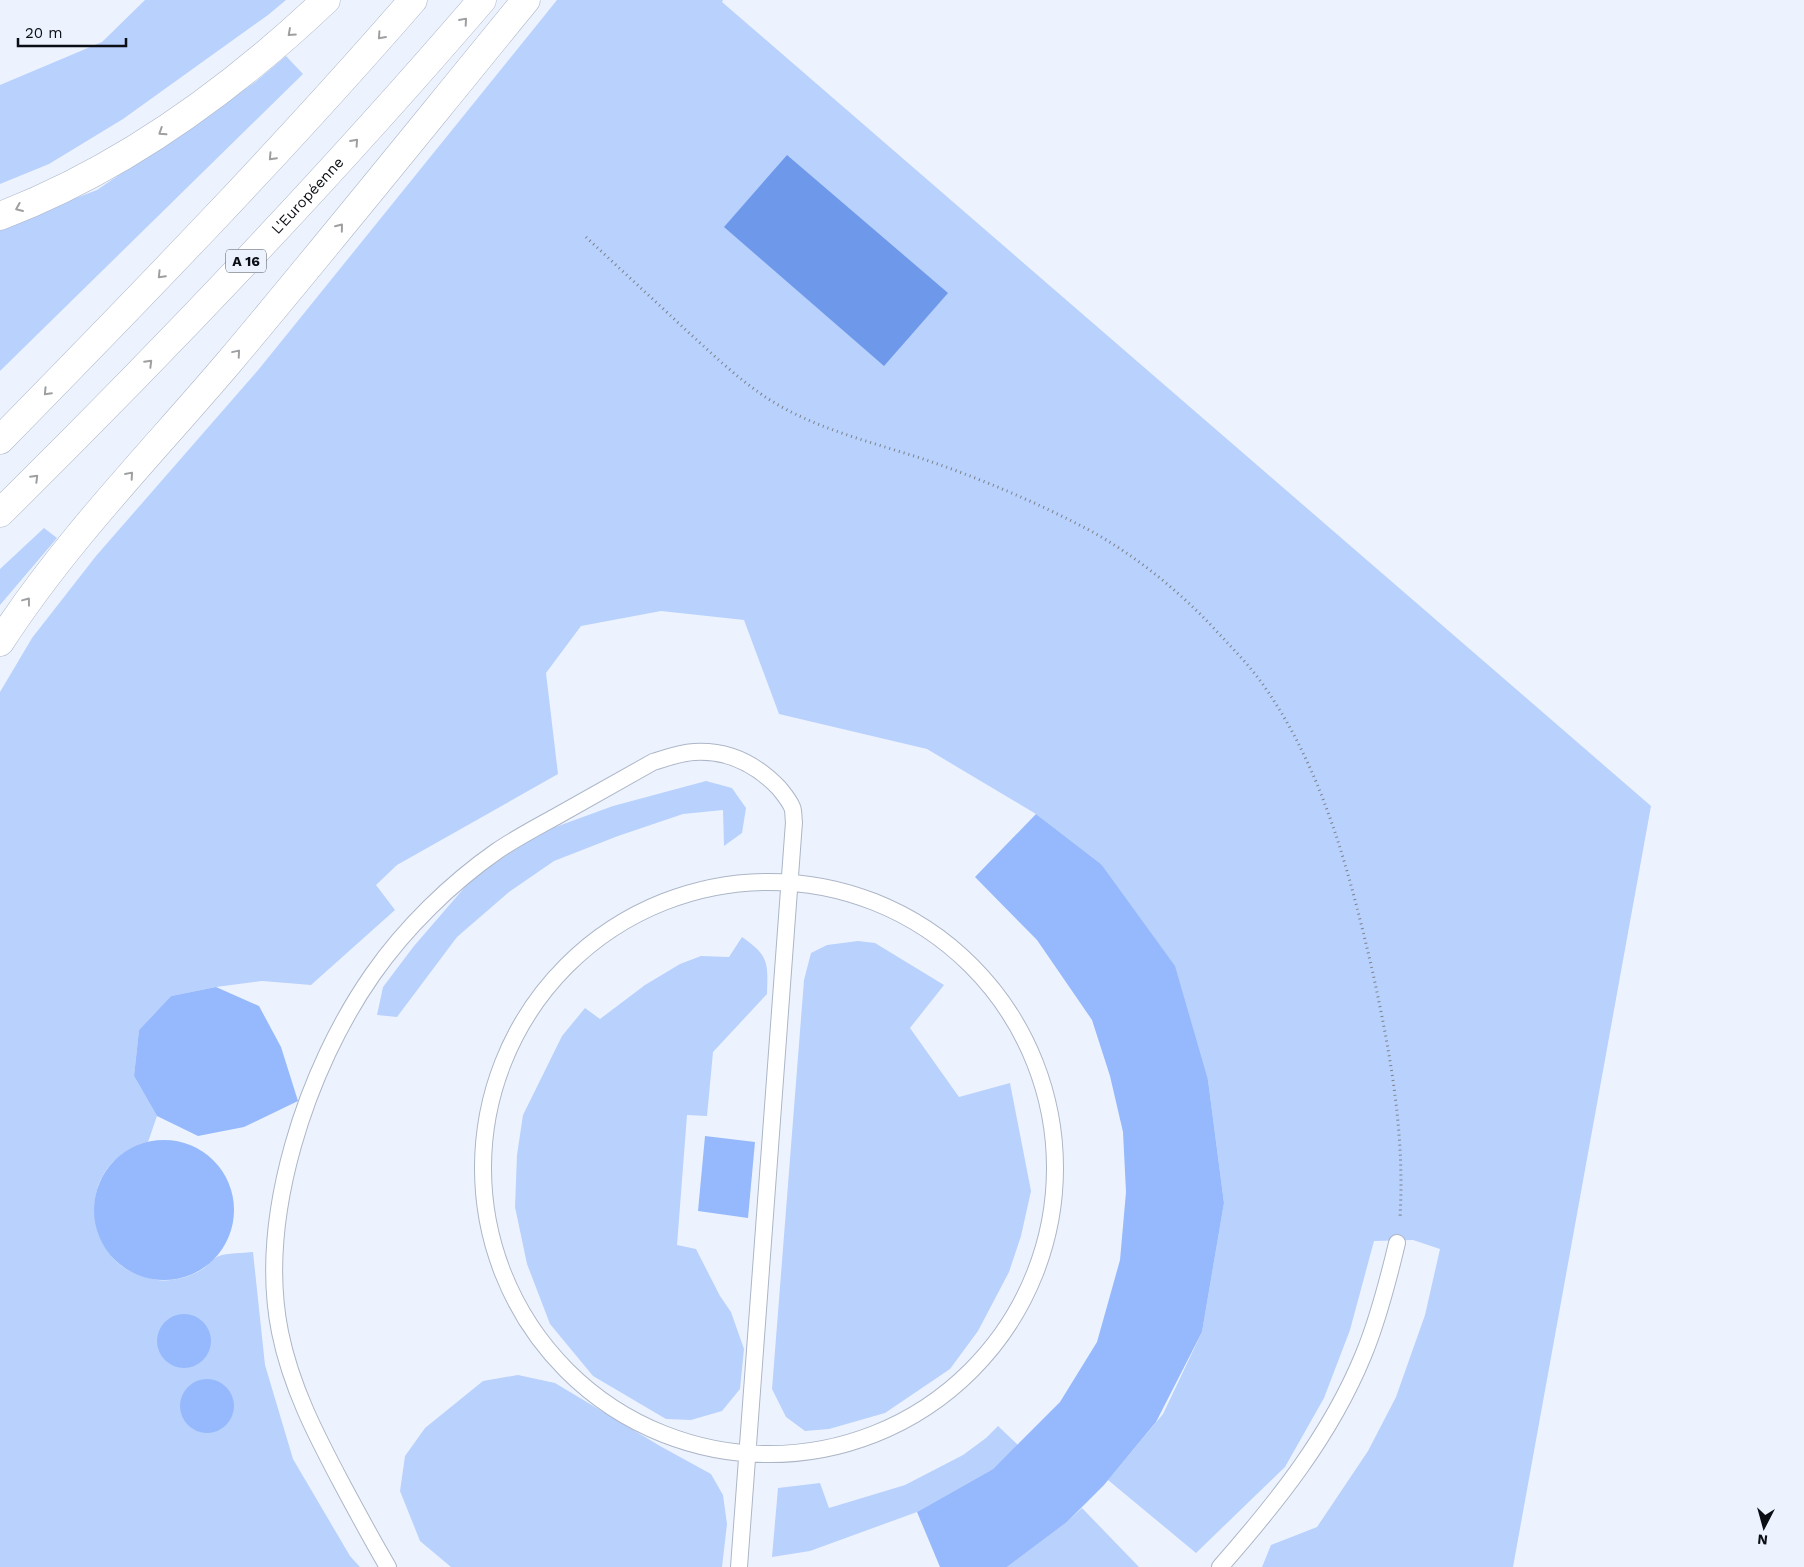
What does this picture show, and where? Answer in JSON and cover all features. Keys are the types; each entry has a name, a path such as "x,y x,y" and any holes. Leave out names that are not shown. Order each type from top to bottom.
{"highway":[{"path":"0,216 46,196 105,166 164,131 263,58 326,0"},
{"path":"0,440 184,251 313,112 413,0"},
{"name":"L'Européenne","path":"0,513 208,302 482,0"},
{"path":"0,642 20,610 58,561 229,362 526,0"}],"lane":[{"path":"388,1567 318,1439 301,1402 280,1331 274,1263 277,1218 290,1154 318,1075 353,1005 374,973 417,921 449,891 496,852 521,836 653,762 675,754 694,752 716,753 735,757 753,765 784,793 792,806 794,822 739,1567"},
{"path":"760,882 791,883 822,887 852,894 909,918 960,954 982,976 1014,1020 1032,1054 1043,1083 1051,1113 1055,1144 1054,1205 1048,1236 1039,1266 1027,1294 1012,1321 994,1346 950,1390 925,1409 870,1437 810,1452 748,1454 717,1450 694,1444 658,1432 630,1418 603,1402 579,1383 537,1337 506,1283 496,1254 488,1224 483,1193 484,1139 499,1071 526,1015 544,990 588,946 640,912 669,900 698,891 729,885 760,882"},
{"path":"1220,1567 1258,1524 1296,1475 1338,1408 1351,1383 1373,1330 1397,1243"}],"path":[{"path":"586,238 728,369 780,406 812,422 980,480 1089,530 1124,551 1173,589 1243,659 1281,713 1310,767 1336,834 1356,903 1386,1036 1399,1129 1401,1188 1397,1243"}],"shaded area":[{"path":"145,0 286,0 268,15 123,119 49,164 0,184 0,85 102,42"},
{"path":"557,0 723,0 722,2 1651,806 1513,1567 1262,1567 1271,1545 1317,1527 1368,1451 1396,1397 1425,1315 1440,1249 1413,1240 1374,1241 1350,1330 1324,1398 1285,1467 1196,1553 1108,1480 1163,1414 1202,1332 1224,1203 1208,1080 1101,864 1036,814 927,749 779,714 744,620 661,611 581,626 546,673 558,774 397,865 376,885 395,910 311,985 262,981 216,987 171,996 139,1030 134,1076 157,1116 148,1142 116,1159 103,1174 95,1200 97,1228 102,1241 118,1263 131,1272 157,1280 169,1280 194,1274 222,1255 253,1252 265,1365 293,1459 350,1556 360,1567 0,1567 0,692 32,638 96,556 259,369"},
{"path":"286,56 303,74 0,371 0,227 97,190 254,83"},
{"path":"44,528 57,538 0,605 0,569"},
{"path":"706,781 732,788 746,808 742,833 724,846 723,810 683,814 618,836 554,861 509,892 457,937 397,1017 377,1015 383,987 414,946 471,880 539,833 613,806"},
{"path":"742,937 757,949 765,961 767,967 767,994 713,1052 707,1116 687,1115 677,1245 696,1249 720,1296 731,1312 744,1349 740,1389 722,1411 691,1420 666,1419 593,1376 550,1324 527,1264 515,1207 517,1155 523,1115 562,1036 585,1008 600,1019 645,985 680,964 701,956 729,957"},
{"path":"858,941 875,943 944,985 910,1028 959,1097 1010,1083 1031,1191 1021,1236 1009,1272 978,1331 950,1369 885,1413 829,1429 805,1431 786,1417 772,1389 804,980 811,953 827,945"},
{"path":"518,1375 555,1383 660,1446 711,1474 723,1495 727,1524 722,1567 451,1567 420,1541 400,1491 405,1456 425,1428 483,1381"},
{"path":"998,1426 1018,1445 993,1469 917,1512 810,1551 772,1557 778,1488 820,1483 829,1508 905,1485 963,1455 986,1438"},
{"path":"1082,1508 1139,1567 1007,1567 1067,1522"}],"water":[{"path":"787,155 948,293 884,366 724,227"}],"building":[{"path":"1036,814 1101,864 1175,966 1208,1080 1224,1203 1202,1332 1156,1422 1104,1485 1067,1522 1007,1567 940,1567 917,1512 993,1469 1060,1402 1097,1342 1120,1260 1126,1192 1123,1132 1110,1076 1092,1020 1037,940 975,877"},
{"path":"216,987 259,1006 281,1047 298,1101 244,1127 198,1136 157,1116 134,1076 139,1030 171,996"},
{"path":"705,1136 755,1142 748,1218 698,1211"},
{"path":"164,1140 191,1146 203,1152 213,1161 222,1171 228,1183 234,1210 228,1237 222,1249 213,1259 203,1268 191,1274 164,1280 137,1274 125,1268 115,1259 106,1249 100,1237 94,1210 100,1183 106,1171 115,1161 125,1152 137,1146"},
{"path":"184,1314 194,1316 203,1322 209,1331 211,1341 209,1351 203,1360 194,1366 184,1368 174,1366 165,1360 159,1351 157,1341 159,1331 165,1322 174,1316"},
{"path":"207,1379 217,1381 226,1387 232,1396 234,1406 232,1416 226,1425 217,1431 207,1433 197,1431 188,1425 182,1416 180,1406 182,1396 188,1387 197,1381"}]}
